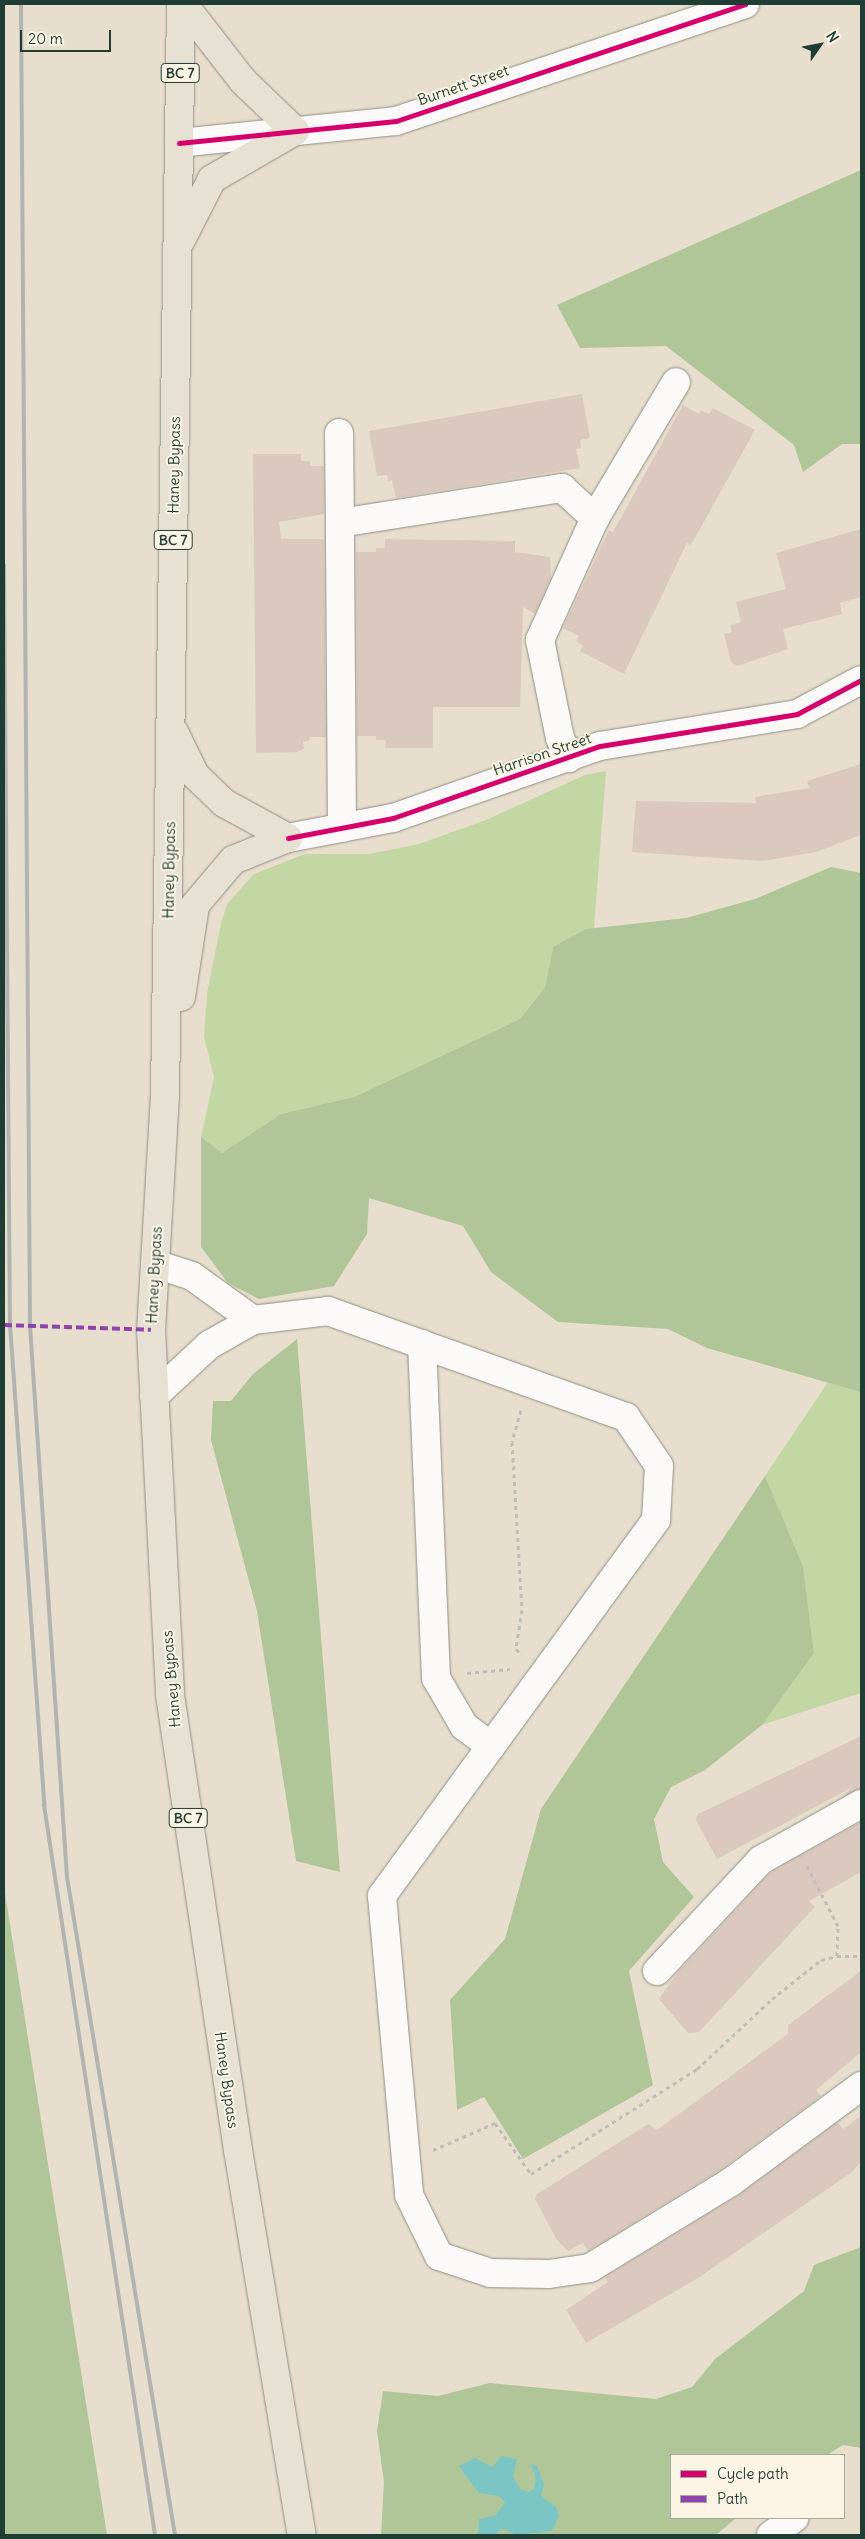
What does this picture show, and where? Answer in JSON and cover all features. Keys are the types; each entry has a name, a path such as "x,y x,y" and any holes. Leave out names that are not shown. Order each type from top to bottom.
{"highway":[{"path":"178,246 212,179 295,131 243,80 182,4"},
{"name":"Haney Bypass","path":"182,4 165,1095 151,1330 154,1396 170,1695 238,2150 302,2535"},
{"path":"171,727 195,776 224,802 288,838"},
{"path":"165,1095 196,905 234,860 288,838"}],"street":[{"name":"Burnett Street","path":"179,143 396,121 745,4"},
{"path":"569,758 560,738 540,640 595,518 676,382"},
{"path":"339,434 342,828"},
{"path":"340,523 562,488 595,518"},
{"name":"Harrison Street","path":"288,838 393,818 600,746 798,714 861,680"},
{"path":"155,1264 192,1276 253,1320"},
{"path":"154,1396 209,1345 253,1320 328,1311 626,1417 659,1466 656,1520 382,1896 409,2195 439,2256 490,2272 549,2274 590,2268 731,2182 861,2086"},
{"path":"422,1344 436,1675 464,1726 491,1746"},
{"path":"657,1971 760,1860 861,1804"},
{"path":"771,2535 793,2519"}],"path":[{"path":"519,1663 524,1656 516,1649 522,1610 512,1442 529,1383"},
{"path":"436,1675 513,1667"},
{"path":"794,1841 838,1926 836,1956"},
{"path":"406,2164 462,2134 495,2123 531,2174 697,2069 772,1999 821,1960 836,1956 861,1956"}],"green space":[{"path":"861,170 861,444 842,444 803,472 794,445 666,346 580,348 557,305"},
{"path":"606,771 594,928 553,947 545,987 520,1019 354,1097 281,1114 222,1153 201,1137 214,1077 204,1037 207,993 227,904 254,874 305,854 369,854 419,844 486,820 585,775"},
{"path":"831,867 861,873 861,1392 707,1348 668,1329 558,1322 491,1272 463,1226 369,1198 367,1234 334,1286 259,1299 228,1283 201,1247 201,1137 222,1153 281,1114 354,1097 520,1019 545,987 553,947 586,929 686,918 755,899"},
{"path":"297,1339 340,1872 296,1861 257,1611 211,1440 213,1401 231,1401 253,1374"},
{"path":"828,1382 861,1392 861,1693 762,1725 814,1653 803,1566 765,1476"},
{"path":"765,1476 803,1566 814,1653 762,1725 705,1770 671,1787 654,1819 663,1862 694,1897 629,1971 653,2085 523,2159 484,2097 457,2110 450,2000 505,1939 541,1809"},
{"path":"4,1887 107,2535 4,2535"},
{"path":"861,2247 861,2448 843,2445 829,2454 670,2454 670,2519 735,2519 716,2535 381,2535 384,2482 377,2431 383,2391 438,2396 490,2383 656,2399 692,2387 715,2359 804,2291 814,2265"}],"water":[{"path":"502,2456 517,2459 513,2476 520,2489 528,2492 534,2489 536,2479 531,2463 537,2466 544,2485 541,2496 556,2507 559,2516 552,2531 517,2535 501,2528 496,2535 478,2535 479,2519 496,2515 505,2502 499,2496 479,2493 459,2466 475,2458 492,2467"}],"building":[{"path":"582,394 590,438 580,440 581,448 576,449 580,468 396,498 392,480 388,481 387,475 377,476 369,431"},
{"path":"683,405 699,414 701,410 709,414 713,408 755,430 691,545 687,543 624,674 580,651 583,645 576,642 579,636 563,628 609,530 613,532"},
{"path":"253,454 301,454 301,461 310,461 310,466 324,466 324,514 279,522 281,539 324,539 326,737 310,737 309,741 303,741 304,749 297,752 256,753"},
{"path":"861,529 861,597 840,603 842,614 783,629 788,649 737,666 731,662 724,634 732,632 730,625 741,622 736,602 786,589 776,553"},
{"path":"385,539 515,541 515,552 550,557 551,578 535,614 523,607 520,707 433,707 433,748 385,748 386,740 376,740 376,736 357,736 356,552 376,552 376,548 385,548"},
{"path":"861,764 861,835 816,852 763,861 632,852 636,801 756,803 755,797 809,788 807,781"},
{"path":"861,1736 861,1788 843,1796 851,1788 717,1859 696,1820 698,1814"},
{"path":"861,1822 861,1872 809,1901 815,1907 699,2032 688,2033 659,1999 677,1973 771,1872"},
{"path":"861,1971 861,2052 816,2090 821,2096 722,2169 588,2251 583,2243 568,2251 557,2240 535,2199 537,2194 648,2124 657,2130 788,2034 788,2025"},
{"path":"861,2116 861,2162 852,2172 698,2278 586,2343 566,2310 608,2282 605,2277 739,2195 838,2122 843,2129"}],"railway":[{"path":"21,4 30,1326 67,1877 175,2535"},
{"path":"4,565 10,1325 44,1805 155,2535"}],"marked path":[{"path":"4,1325 151,1330"}],"cycle path":[{"path":"179,143 396,121 745,4"},
{"path":"288,838 393,818 600,746 797,714 861,680"}]}
